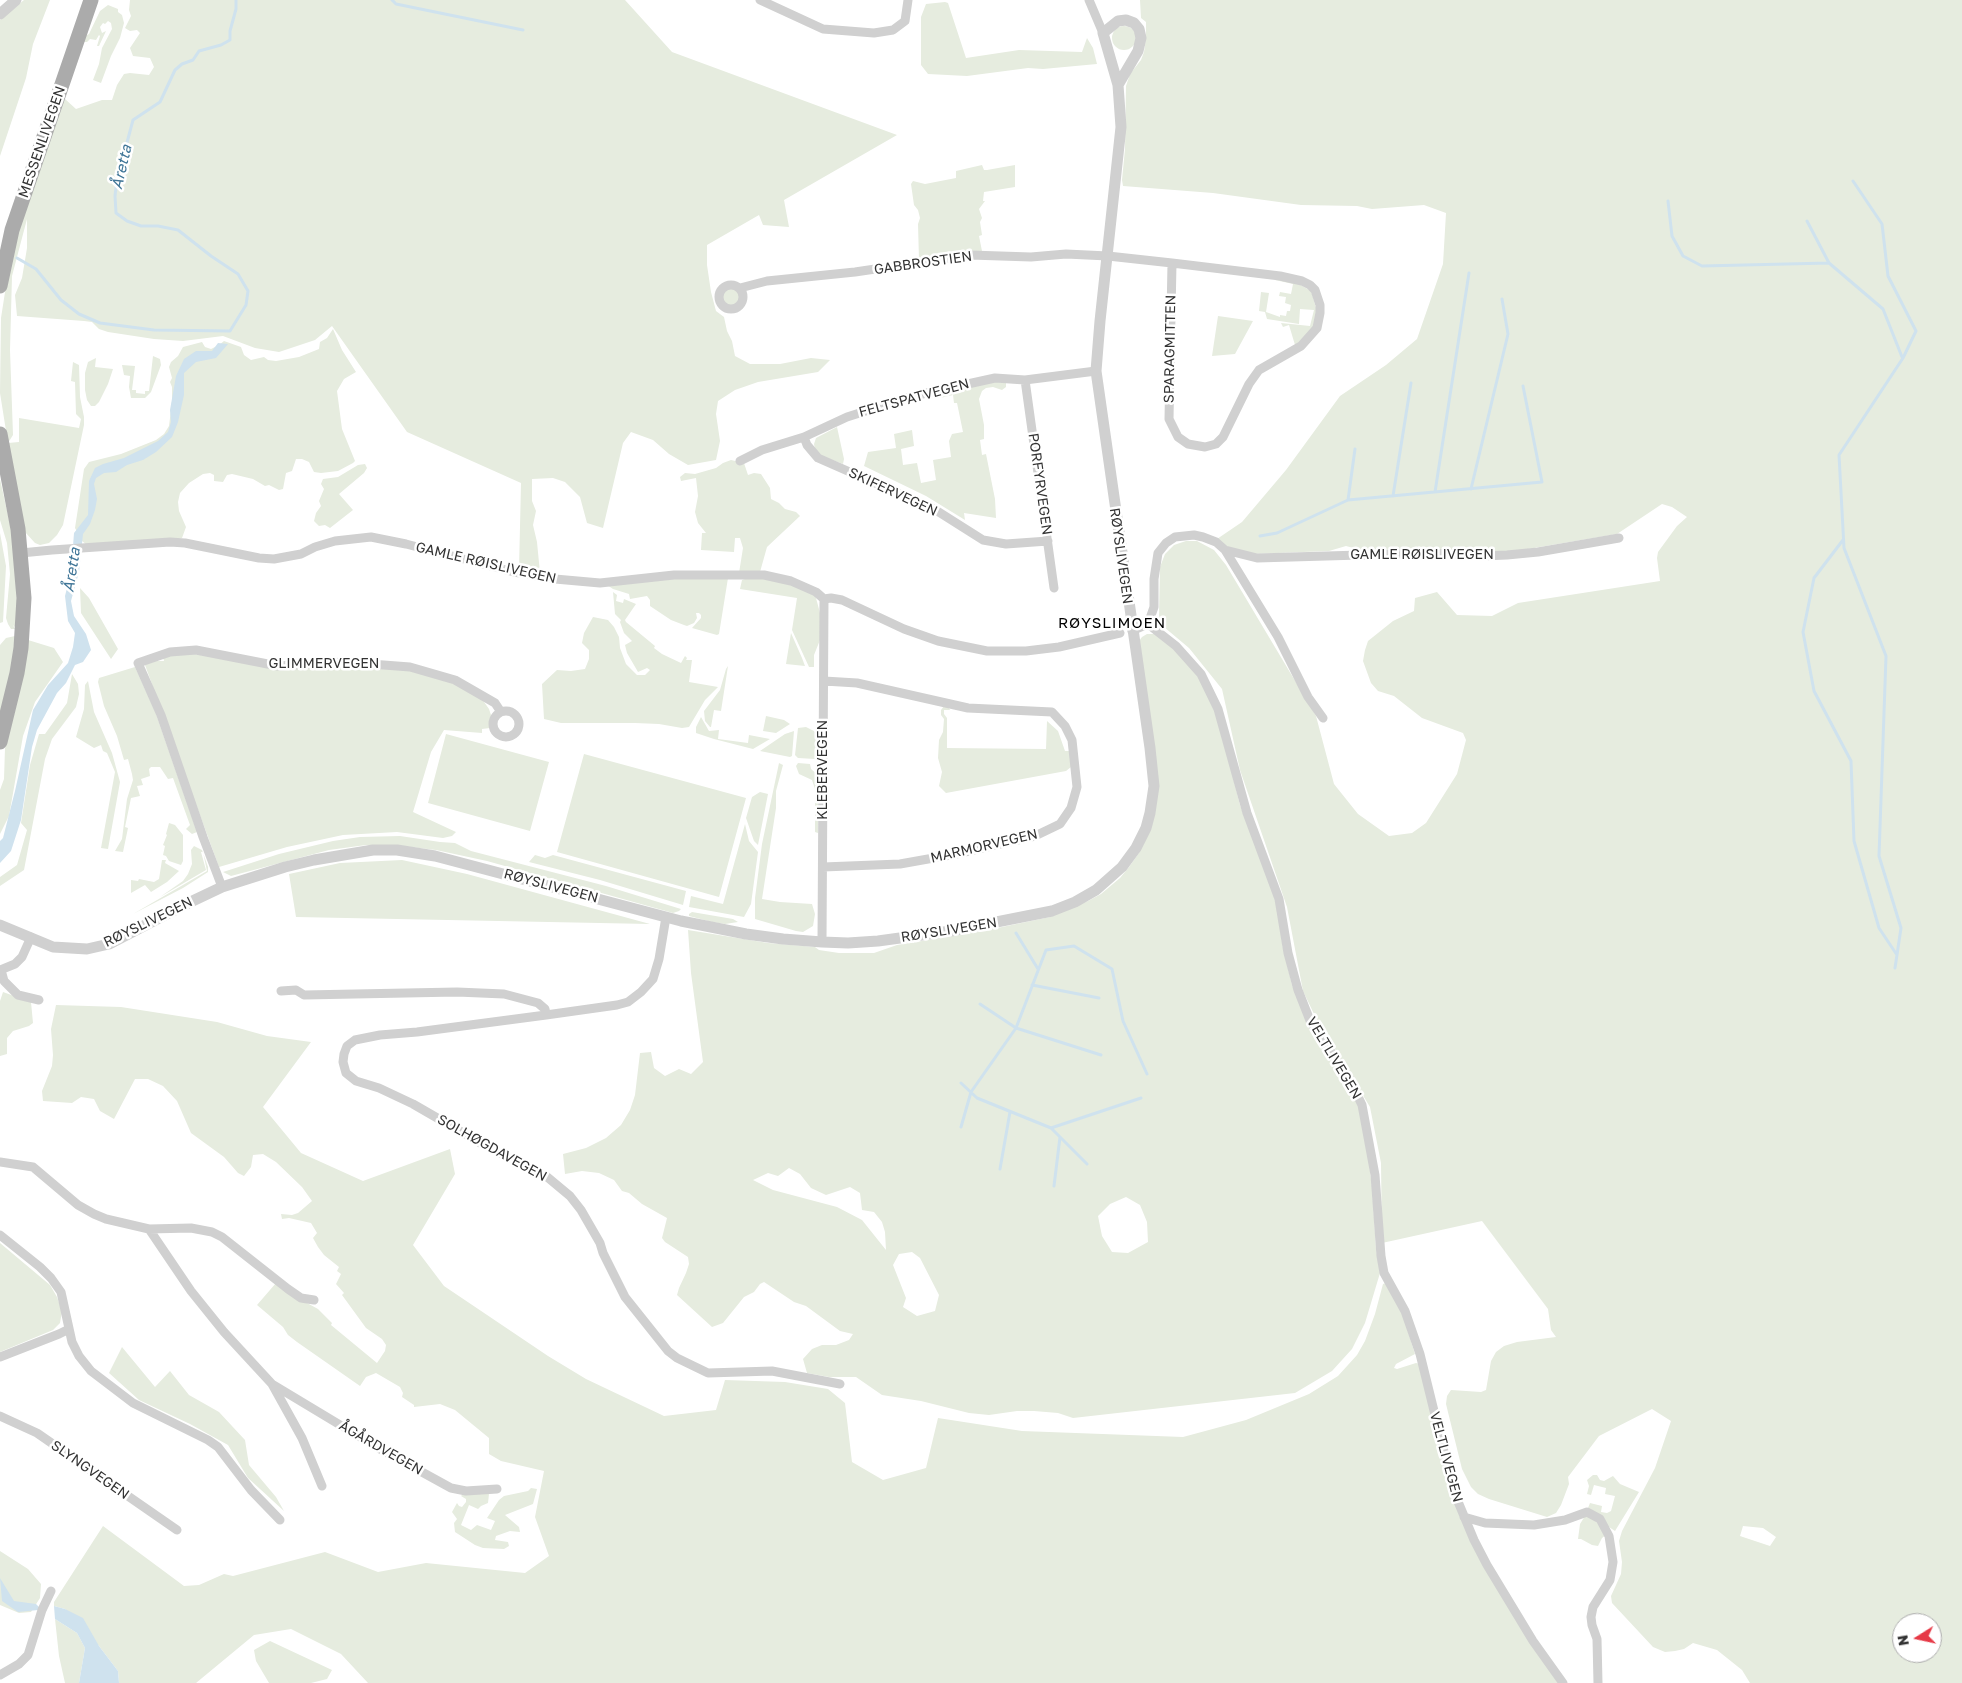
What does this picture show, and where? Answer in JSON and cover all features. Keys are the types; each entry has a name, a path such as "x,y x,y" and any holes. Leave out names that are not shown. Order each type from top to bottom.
{"main road":[{"name":"MESSENLIVEGEN","path":"0,286 12,230 91,0"},
{"path":"0,434 21,554 24,598 21,648 11,702 0,742"}],"street":[{"path":"0,14 16,0"},
{"path":"760,0 823,29 874,33 892,30 905,21 908,0"},
{"path":"1089,0 1104,33 1118,21 1126,20 1134,23 1139,29 1141,38 1138,51 1118,85"},
{"name":"RØYSLIVEGEN","path":"0,925 53,947 87,949 109,944 222,887 284,867 373,850 397,850 435,856 666,917 746,934 822,942 848,943 951,932 1052,911 1075,902 1096,890 1116,873 1136,848 1146,828 1154,786 1096,371 1121,126 1118,85 1104,33"},
{"name":"GABBROSTIEN","path":"740,288 767,281 855,272 970,255 1031,257 1066,254 1108,256"},
{"name":"SPARAGMITTEN","path":"1108,256 1172,263 1280,276 1302,281 1315,290 1320,305 1319,320 1309,338 1301,346 1259,370 1249,384 1223,438 1216,444 1205,447 1188,444 1178,437 1169,419 1172,263"},
{"name":"FELTSPATVEGEN","path":"740,461 762,450 804,437 847,417 913,396 995,378 1025,380 1096,371"},
{"name":"PORFYRVEGEN","path":"1025,380 1054,588"},
{"name":"SKIFERVEGEN","path":"804,437 807,445 818,458 934,509 983,540 1006,544 1048,541"},
{"name":"GAMLE RØISLIVEGEN","path":"1148,624 1154,607 1155,564 1158,553 1166,542 1175,537 1194,535 1216,542 1225,550 1278,637 1312,702 1323,718"},
{"name":"GAMLE RØISLIVEGEN","path":"21,554 52,550 178,542 259,558 274,559 301,554 315,547 335,541 370,537 406,544 514,572 555,579 600,583 674,575 764,575 791,581 816,592 824,599 842,600 904,629 938,641 987,651 1026,651 1058,647 1120,633"},
{"name":"GAMLE RØISLIVEGEN","path":"1225,550 1257,558 1430,553 1482,556 1538,552 1619,538"},
{"name":"KLEBERVEGEN","path":"822,942 824,599"},
{"path":"1132,631 1148,624"},
{"name":"VELTLIVEGEN","path":"1148,624 1176,646 1202,674 1218,709 1247,813 1279,899 1288,953 1298,990 1311,1023 1353,1085 1362,1105 1375,1175 1384,1273 1405,1311 1413,1332 1427,1378 1447,1468 1464,1517 1487,1565 1511,1606 1562,1683"},
{"name":"GLIMMERVEGEN","path":"222,887 161,715 138,663 170,652 196,650 278,666 344,662 410,668 455,680 495,703 501,712"},
{"name":"MARMORVEGEN","path":"823,867 900,864 956,854 1035,836 1060,824 1070,808 1077,787 1072,740 1065,726 1052,712 968,708 857,682 824,681"},
{"name":"SOLHØGDAVEGEN","path":"666,917 659,959 653,979 628,1002 546,1015 380,1035 355,1040 347,1046 343,1062 346,1073 356,1081 379,1088 412,1104 484,1145 546,1176 570,1196 581,1210 600,1243 603,1254 625,1297 668,1351 677,1358 708,1373 772,1372 840,1384"},
{"path":"31,937 22,957 15,964 0,970 4,981 18,995 39,1000"},
{"path":"281,991 298,990 304,995 457,992 504,994 538,1003 545,1009 546,1015"},
{"path":"0,1162 33,1167 78,1205 94,1214 149,1229 191,1228 212,1232 222,1237 301,1298 314,1300"},
{"name":"ÅGÅRDVEGEN","path":"149,1229 187,1284 224,1332 272,1384 302,1438 322,1486"},
{"path":"0,1235 51,1278 61,1292 69,1328 79,1356 91,1371 133,1403 183,1427 218,1447 251,1490 280,1520"},
{"path":"0,1357 59,1334 69,1328"},
{"name":"ÅGÅRDVEGEN","path":"272,1384 380,1449 451,1488 466,1490 497,1489"},
{"name":"SLYNGVEGEN","path":"0,1416 37,1433 177,1530"},
{"name":"VELTLIVEGEN","path":"1464,1517 1485,1523 1534,1525 1565,1520 1587,1512 1600,1519 1609,1536 1613,1562 1610,1580 1593,1607 1591,1616 1597,1640 1598,1683"},
{"path":"0,1675 19,1664 28,1655 50,1591"}],"shaded area":[{"path":"24,0 50,0 33,44 26,78 0,156 0,20"},
{"path":"130,0 625,0 672,52 897,135 784,200 789,227 763,225 759,215 707,245 707,265 711,292 716,311 724,317 735,356 750,364 780,364 811,358 830,360 818,372 758,382 735,390 718,401 716,414 720,441 716,460 688,465 669,454 653,440 631,432 623,443 603,528 587,523 580,497 565,482 553,478 532,479 532,501 536,511 533,525 537,542 540,573 519,570 521,483 407,432 332,326 315,340 279,352 255,348 223,336 183,341 154,339 108,332 99,329 92,322 17,316 15,295 22,278 27,248 27,219 12,276 10,350 13,435 8,443 19,442 19,418 79,428 81,419 76,414 75,382 71,381 73,362 79,365 80,397 84,417 84,425 63,525 49,543 40,545 35,543 25,532 10,456 0,393 1,318 10,260 14,242 65,99 76,109 102,100 112,100 117,85 124,74 149,75 154,67 150,58 133,56 130,48 140,33 137,30 130,31 125,28 131,16 129,10"},
{"path":"1140,0 1962,0 1962,1683 1750,1683 1742,1670 1717,1650 1693,1643 1684,1649 1665,1652 1653,1647 1612,1603 1611,1596 1621,1574 1622,1562 1619,1541 1622,1531 1655,1468 1671,1421 1652,1409 1599,1436 1568,1477 1569,1484 1556,1513 1547,1517 1478,1494 1471,1487 1462,1469 1446,1404 1447,1396 1451,1390 1481,1392 1486,1390 1491,1361 1496,1352 1504,1346 1517,1342 1556,1337 1551,1330 1548,1309 1482,1221 1382,1243 1381,1163 1370,1107 1315,1016 1303,991 1287,907 1240,770 1222,689 1189,648 1164,627 1159,616 1160,567 1165,554 1174,545 1186,541 1197,541 1214,550 1226,565 1316,716 1334,784 1358,814 1389,836 1412,833 1426,823 1457,774 1466,740 1463,733 1422,718 1394,696 1378,691 1371,683 1363,661 1368,641 1393,621 1414,611 1415,598 1437,592 1457,615 1492,616 1518,603 1660,581 1658,552 1677,526 1687,517 1672,507 1662,504 1617,534 1498,554 1428,549 1361,550 1346,546 1329,551 1252,554 1230,549 1217,539 1242,522 1286,470 1340,396 1386,365 1417,339 1443,264 1446,213 1424,205 1372,209 1357,206 1301,205 1213,193 1123,186 1126,86 1130,74 1141,60 1144,52 1146,22 1141,18","holes":["1743,1526 1763,1528 1776,1537 1770,1546 1740,1536"]},
{"path":"948,3 966,58 1019,50 1082,52 1087,38 1093,48 1097,64 1043,69 1028,68 967,76 928,74 921,65 921,17 926,4"},
{"path":"108,5 118,9 124,23 120,38 101,83 93,80 102,48 112,29 111,23 108,21 100,27 102,33 106,31 99,46 97,46 99,35 96,40 90,39 87,42 84,42 83,37 89,34 100,11"},
{"path":"1124,26 1129,27 1135,33 1135,43 1129,49 1124,50 1119,49 1113,43 1112,38 1113,33 1119,27"},
{"path":"982,165 984,170 987,170 1015,165 1015,187 984,192 983,201 985,201 979,209 982,218 980,222 982,235 979,236 982,251 919,260 918,224 920,218 918,210 914,205 911,184 913,181 925,184 956,178 956,171"},
{"path":"1275,278 1297,283 1311,291 1317,311 1314,326 1304,340 1295,345 1289,325 1283,327 1281,323 1310,326 1314,310 1300,309 1299,324 1267,319 1265,312 1259,311 1261,292 1269,293 1266,312 1280,317 1280,315 1286,316 1287,311 1290,311 1291,305 1285,303 1286,297 1279,296 1280,292 1291,294 1293,284 1275,280"},
{"path":"731,288 737,291 740,297 737,303 731,306 725,303 722,297 725,291"},
{"path":"1218,316 1253,321 1235,354 1212,356"},
{"path":"333,329 342,350 356,372 344,379 337,391 342,429 355,461 353,463 338,471 321,473 314,472 309,462 296,459 292,471 286,473 283,489 279,490 269,485 265,486 253,479 232,474 227,475 223,482 214,481 214,475 210,473 203,474 189,483 180,493 179,511 186,527 182,538 87,545 82,541 75,528 84,469 89,462 121,454 156,440 164,434 169,426 172,402 170,382 172,378 169,367 183,347 202,342 205,347 211,349 224,341 241,347 244,355 251,360 264,357 268,360 276,361 299,357 319,349 320,342 327,338"},
{"path":"153,356 160,359 161,365 151,392 145,398 131,398 130,376 124,375 122,365 135,366 132,390 136,390 136,393 145,394 145,391 149,391"},
{"path":"96,358 95,367 113,369 99,402 95,406 91,406 87,400 85,390 85,373 88,362"},
{"path":"992,381 1006,383 1006,387 1002,390 993,387 986,388 982,391 979,399 984,425 984,439 980,440 982,455 986,454 995,499 996,518 964,513 965,520 926,496 864,466 868,452 896,448 894,434 912,430 914,446 901,449 903,465 917,463 921,483 936,480 933,460 951,457 949,441 952,434 963,432 957,403 954,403 953,395 940,398 939,395"},
{"path":"837,427 844,459 843,464 822,456 815,449 814,444 816,438"},
{"path":"731,460 744,463 748,475 754,473 761,474 770,488 771,499 785,509 796,512 800,516 767,547 760,572 739,573 743,548 740,538 735,538 734,552 701,550 702,533 706,533 698,523 695,512 698,496 696,478 681,481 680,477 685,473 695,474 716,468"},
{"path":"365,464 367,468 364,473 339,494 353,510 330,528 325,525 319,526 314,521 316,513 321,506 319,501 324,489 321,484 323,479 338,477 358,465"},
{"path":"0,479 13,538 17,601 16,628 13,625 15,629 11,629 6,618 10,574 7,543 0,520"},
{"path":"0,533 6,566 3,622 0,623"},
{"path":"751,577 784,582 813,594 816,598 820,613 820,640 814,655 814,667 809,667 792,630 797,598 740,589 742,580"},
{"path":"665,578 728,578 719,634 692,628 701,618 699,613 696,613 697,618 694,623 687,626 671,620 650,606 650,600 647,596 630,599 629,594 607,585"},
{"path":"80,588 89,598 118,649 111,659 81,613"},
{"path":"613,592 617,595 616,601 623,603 624,599 636,604 625,620 655,646 654,648 681,663 685,656 686,660 692,660 689,682 718,687 705,700 689,727 682,728 659,724 635,723 561,723 544,719 542,684 557,670 585,669 589,659 589,650 582,643 584,633 593,617 608,620 614,627 619,637 620,648 626,664 637,675 645,675 650,670 647,668 638,672 627,653 625,645 632,641 624,633 621,620 615,614"},
{"path":"791,633 802,658 805,666 786,664"},
{"path":"1147,634 1154,634 1163,638 1200,677 1218,719 1240,805 1276,902 1283,948 1292,985 1319,1042 1346,1080 1358,1104 1365,1132 1380,1273 1365,1323 1352,1349 1332,1371 1295,1393 1073,1418 1058,1413 1034,1411 1017,1411 989,1415 969,1413 921,1401 882,1395 856,1377 829,1377 807,1373 803,1359 812,1349 822,1345 836,1345 849,1340 853,1334 840,1331 806,1306 794,1302 764,1282 754,1292 744,1297 723,1323 712,1327 677,1295 689,1264 688,1257 662,1238 667,1218 642,1204 629,1193 622,1191 614,1180 599,1173 582,1171 565,1174 563,1154 586,1148 606,1138 621,1125 630,1110 635,1095 640,1053 651,1052 654,1068 665,1076 679,1069 691,1074 703,1062 691,973 688,930 768,943 815,947 819,950 839,953 874,953 897,945 978,932 1050,917 1101,894 1120,878 1139,853 1154,816 1139,641","holes":["789,1168 800,1174 811,1188 826,1195 850,1187 860,1193 862,1210 874,1212 882,1222 885,1232 886,1250 862,1220 837,1207 773,1190 753,1180 768,1173 778,1176","1126,1197 1140,1205 1147,1222 1148,1242 1128,1253 1112,1252 1102,1236 1098,1216 1110,1204","912,1252 920,1258 939,1295 935,1311 917,1316 903,1307 906,1298 893,1265 899,1254"]},
{"path":"15,636 13,659 0,718 0,645 6,638"},
{"path":"28,640 54,648 63,662 35,702 23,736 9,816 0,834 0,790 4,779 5,748 16,707"},
{"path":"193,654 302,669 348,664 407,670 448,681 482,699 491,715 490,728 482,729 482,733 444,730 431,752 413,812 456,832 452,836 443,838 397,832 343,835 287,847 219,867 145,665 155,661 164,661 163,657"},
{"path":"728,666 721,711 714,710 710,727 705,721 704,711 720,690"},
{"path":"135,667 155,711 197,832 192,834 186,829 190,825 173,778 168,779 160,767 151,767 149,769 150,776 141,779 143,785 137,786 140,796 131,798 125,827 128,828 123,852 115,851 122,839 127,799 133,780 128,759 124,760 117,736 104,706 98,682 99,678"},
{"path":"72,674 78,684 79,694 76,707 52,739 45,759 24,870 0,886 0,877 17,865 27,830 21,823 30,765 39,734 45,734 67,703"},
{"path":"88,681 94,712 112,753 120,782 108,849 101,848 115,772 107,753 103,751 101,745 94,748 76,737 84,709 85,685"},
{"path":"944,706 950,710 944,710 947,718 947,748 1046,749 1047,721 1058,731 1065,751 1070,751 1071,767 1066,771 946,793 939,786 942,772 938,758 939,740 943,732 944,719 941,715 941,710"},
{"path":"766,716 784,720 790,724 776,733 763,731"},
{"path":"701,717 709,731 719,730 718,739 748,743 749,735 770,739 753,749 714,739 696,733 696,727"},
{"path":"806,727 814,731 819,738 819,755 815,759 798,758 795,755 798,728"},
{"path":"794,731 792,756 760,751 785,734"},
{"path":"446,734 549,762 530,831 428,803"},
{"path":"584,754 746,798 719,897 557,852"},
{"path":"779,763 783,765 776,791 776,808 762,899 812,904 815,914 813,926 803,932 755,919 755,898 762,844"},
{"path":"798,763 810,764 811,769 819,776 818,833 815,832 815,789 812,780 799,774 796,766"},
{"path":"760,792 768,794 758,845 754,841 746,818 752,797"},
{"path":"169,823 175,825 183,835 183,861 181,865 169,861 163,855 165,846 163,845"},
{"path":"745,824 749,841 758,852 751,904 744,917 689,907 691,896 723,904"},
{"path":"400,836 455,843 471,851 606,886 681,909 673,913 487,861 436,850 393,845 366,845 329,850 231,876 223,872 279,854 333,841 360,837"},
{"path":"194,846 203,852 201,852 206,870 160,897 183,881 188,874 192,864 191,850"},
{"path":"203,854 208,872 183,888 133,914 207,871"},
{"path":"535,855 545,858 553,855 686,891 683,905 600,880 529,862"},
{"path":"162,860 166,860 165,863 179,871 167,882 151,892 145,885 131,893 131,880 138,881 139,879 154,882 159,879"},
{"path":"402,860 467,874 650,924 296,917 289,874 340,863"},
{"path":"692,912 733,919 738,922 725,924 712,922 689,916"},
{"path":"3,992 31,1002 33,1023 13,1031 7,1038 7,1054 0,1056 0,1001"},
{"path":"56,1005 121,1007 217,1022 267,1036 311,1042 263,1107 301,1153 363,1181 450,1149 455,1174 413,1245 444,1286 548,1356 586,1379 664,1416 716,1410 725,1380 785,1382 828,1389 845,1403 852,1462 883,1480 926,1468 938,1418 1022,1431 1183,1437 1246,1420 1309,1394 1338,1376 1357,1355 1365,1341 1383,1284 1386,1283 1402,1313 1415,1354 1396,1364 1394,1368 1397,1369 1416,1363 1420,1364 1471,1539 1559,1683 368,1683 341,1654 291,1629 254,1635 196,1683 119,1683 118,1671 99,1646 65,1609 54,1606 54,1602 103,1526 184,1586 199,1585 224,1574 233,1576 325,1552 378,1572 426,1563 525,1573 549,1556 535,1517 544,1471 501,1461 489,1454 489,1438 455,1410 440,1404 414,1407 414,1405 402,1397 403,1393 400,1387 376,1373 366,1377 360,1386 288,1335 283,1327 257,1305 276,1283 318,1309 332,1323 331,1325 377,1363 385,1351 386,1345 382,1339 366,1328 342,1295 344,1293 336,1284 341,1274 337,1271 339,1267 324,1255 318,1247 313,1238 317,1233 311,1223 289,1218 282,1219 281,1214 292,1215 298,1213 312,1201 302,1187 276,1162 263,1154 253,1155 251,1167 244,1176 238,1173 224,1157 191,1133 177,1101 163,1086 148,1079 135,1079 114,1119 100,1111 94,1099 81,1097 72,1103 43,1101 42,1091 52,1066 51,1029"},
{"path":"0,1243 50,1285 62,1311 60,1323 53,1330 0,1352"},
{"path":"122,1347 155,1387 170,1371 189,1395 219,1412 245,1440 249,1465 276,1497 284,1511 248,1478 228,1445 190,1424 139,1400 109,1373"},
{"path":"1593,1475 1597,1475 1600,1480 1604,1481 1613,1476 1620,1484 1639,1492 1615,1531 1609,1527 1600,1515 1588,1508 1590,1503 1602,1506 1601,1512 1607,1513 1611,1511 1615,1496 1605,1494 1606,1488 1594,1485 1591,1495 1587,1494 1589,1486 1587,1480"},
{"path":"531,1488 537,1489 533,1504 505,1515 519,1527 520,1532 510,1531 496,1536 495,1540 508,1542 509,1546 504,1549 483,1548 455,1532 454,1523 457,1519 452,1512 457,1503 462,1507 466,1502 466,1499 461,1496 463,1494 489,1494 488,1503 478,1509 469,1505 461,1525 471,1530 477,1525 491,1530 495,1521 487,1518 499,1500 504,1496 528,1491"},
{"path":"1588,1515 1600,1525 1606,1535 1598,1546 1578,1539 1580,1524 1585,1516"},
{"path":"0,1551 28,1569 41,1584 40,1598 31,1612 19,1613 0,1605"},
{"path":"55,1619 77,1633 85,1648 79,1683 65,1683 59,1656"},
{"path":"270,1641 332,1670 327,1679 311,1683 269,1683 256,1661 254,1650"}],"water":[{"path":"218,343 228,344 216,358 196,362 184,373 184,395 178,422 172,437 156,452 143,460 127,465 116,472 104,473 96,478 94,484 97,499 95,510 90,524 83,534 79,572 71,601 74,616 86,634 91,650 83,662 75,665 37,730 32,747 21,820 11,851 0,863 0,841 3,838 15,791 33,710 48,685 68,663 73,647 75,633 68,621 65,596 71,572 74,533 88,515 89,481 95,468 124,458 158,441 168,432 171,422 170,410 176,376 184,359 196,351 212,351"},
{"path":"0,1578 14,1601 36,1604 39,1607 38,1610 18,1612 2,1601"},
{"path":"54,1606 83,1618 99,1646 118,1671 119,1683 79,1683 85,1648 77,1633 55,1619"}],"waterway":[{"name":"Åretta","path":"17,258 36,269 61,300 79,314 100,323 154,330 230,331 246,305 248,291 238,274 178,230 158,226 141,226 127,221 116,213 115,196 117,179 124,165 125,150 133,120 160,102 175,70 182,64 193,60 199,51 221,45 230,40 236,0"},
{"path":"392,0 396,4 523,30"},
{"path":"1853,181 1882,224 1888,276 1916,331 1903,358 1839,455 1844,548 1886,656 1879,856 1901,928 1895,968"},
{"path":"1668,201 1672,236 1683,256 1702,266 1829,263 1883,309 1902,357"},
{"path":"1807,221 1829,263"},
{"path":"1435,492 1469,273"},
{"path":"1471,489 1508,334 1502,299"},
{"path":"1393,496 1411,383"},
{"path":"1260,536 1277,533 1348,500 1542,482 1523,386"},
{"path":"1348,500 1355,449"},
{"path":"1843,540 1814,578 1803,632 1814,691 1851,761 1854,841 1879,928 1897,955"},
{"path":"1016,933 1038,969"},
{"path":"961,1127 971,1092 1016,1028 1046,950 1074,946 1112,969 1123,1021 1147,1074"},
{"path":"1032,985 1099,998"},
{"path":"980,1004 1016,1028 1101,1055"},
{"path":"961,1083 977,1098 1051,1128 1087,1164"},
{"path":"1051,1128 1141,1098"},
{"path":"1000,1169 1010,1112"},
{"path":"1054,1186 1060,1137"}],"district":[{"name":"RØYSLIMOEN","path":"1112,623"}]}
